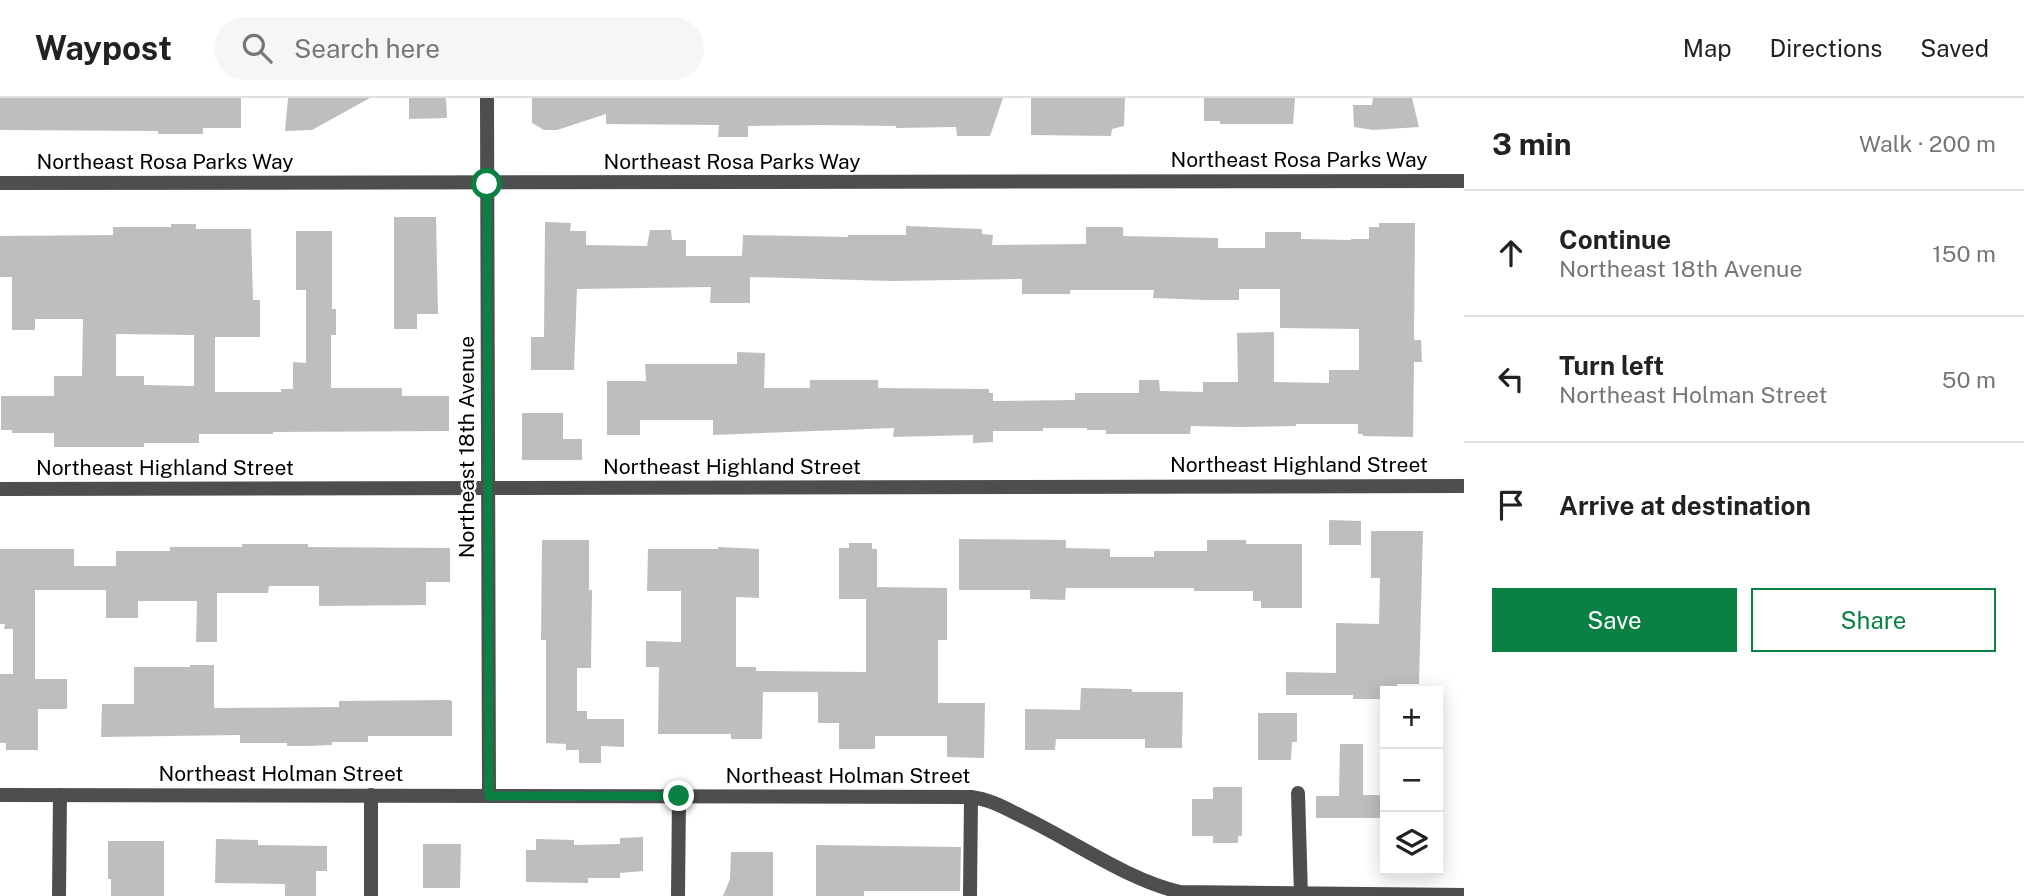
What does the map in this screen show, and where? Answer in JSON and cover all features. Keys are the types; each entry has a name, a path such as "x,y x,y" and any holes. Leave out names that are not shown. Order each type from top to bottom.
{"street":[{"name":"Northeast 18th Avenue","path":"487,98 489,796"},
{"name":"Northeast Rosa Parks Way","path":"0,183 1464,181"},
{"name":"Northeast Highland Street","path":"0,489 1464,486"},
{"path":"1298,793 1301,895"},
{"name":"Northeast Holman Street","path":"0,795 971,797 984,798 1034,822 1149,890 1301,895 1464,895"},
{"path":"59,896 60,795"},
{"path":"371,795 371,896"},
{"path":"678,896 679,796"},
{"path":"970,896 971,797"}],"building":[{"path":"0,98 241,98 241,128 203,128 203,134 158,134 158,131 0,130"},
{"path":"288,98 370,98 312,130 285,131"},
{"path":"409,98 446,98 447,118 409,119"},
{"path":"532,98 1003,98 990,136 957,136 956,127 821,125 748,126 748,137 718,137 719,125 606,124 606,114 557,130 544,130 532,123"},
{"path":"1031,98 1125,98 1124,126 1112,129 1111,136 1031,135"},
{"path":"1204,98 1295,98 1293,124 1220,124 1220,121 1204,121"},
{"path":"1373,98 1412,98 1419,127 1373,130 1354,127 1353,105 1372,105"},
{"path":"394,217 436,217 438,314 417,314 417,329 394,329"},
{"path":"545,222 571,223 570,231 586,231 586,245 647,246 650,230 671,230 672,240 686,240 686,256 742,256 743,235 906,235 906,226 982,229 982,234 993,235 992,245 1086,244 1086,227 1123,227 1123,236 1218,238 1218,248 1265,248 1265,232 1301,232 1301,239 1369,239 1369,227 1379,227 1379,223 1415,223 1414,340 1421,340 1422,362 1414,362 1413,437 1363,436 1358,434 1358,424 1296,424 1191,426 1190,434 1106,434 1106,430 1087,428 1043,428 1043,431 993,431 993,442 973,443 973,435 893,437 894,428 713,435 713,420 640,420 640,435 607,435 607,381 646,381 645,364 737,364 737,352 765,353 764,388 810,388 810,380 878,380 878,388 989,389 989,393 993,393 993,401 1075,400 1075,393 1139,393 1139,380 1159,380 1160,391 1203,392 1203,382 1238,382 1237,333 1274,332 1274,382 1329,383 1329,370 1359,370 1359,329 1280,328 1280,289 1239,289 1239,300 1206,300 1153,298 1154,290 1070,290 1070,294 1022,294 1022,279 891,281 750,277 750,303 710,303 711,287 577,289 574,370 531,370 531,337 544,337"},
{"path":"171,224 196,224 196,229 251,229 253,300 260,300 260,337 215,337 215,392 281,392 281,389 293,389 293,362 306,363 306,290 296,290 296,231 332,231 332,309 336,309 336,335 331,335 331,388 402,388 402,396 449,396 449,431 199,434 199,443 144,443 144,447 54,447 54,433 12,433 12,430 1,430 1,396 54,396 54,376 82,376 83,319 35,319 35,330 12,330 12,277 0,277 0,236 113,235 113,227 171,227","holes":["116,334 194,335 194,386 144,385 144,376 116,376"]},
{"path":"522,413 563,413 563,439 582,439 582,460 522,460"},
{"path":"1329,520 1361,521 1361,545 1329,545"},
{"path":"1371,531 1423,531 1419,684 1380,686 1380,699 1353,699 1353,695 1286,695 1286,672 1336,673 1336,623 1379,624 1380,578 1371,578"},
{"path":"959,539 1066,540 1066,548 1110,549 1110,557 1154,557 1154,551 1207,551 1207,540 1246,540 1246,544 1302,544 1302,608 1261,608 1261,601 1253,601 1253,591 1066,588 1065,600 1030,599 1030,590 959,590"},
{"path":"542,540 589,540 589,590 592,590 591,668 577,668 577,711 587,711 587,719 624,719 624,747 601,746 601,763 579,763 579,750 566,750 566,744 546,743 546,640 541,640"},
{"path":"849,543 872,543 872,549 877,549 877,587 947,588 947,640 938,640 938,703 985,703 984,758 947,757 947,736 875,736 875,749 839,749 839,723 818,723 818,692 763,692 762,739 731,739 731,734 658,734 659,667 646,667 646,641 681,642 681,591 647,591 648,549 759,549 759,598 736,597 736,667 756,667 756,671 866,672 866,599 839,599 839,548 849,548"},
{"path":"242,544 450,548 450,582 426,582 426,605 319,606 319,586 269,586 268,593 217,593 217,642 196,642 197,601 138,601 138,618 106,618 106,590 35,590 35,679 67,679 67,709 38,709 38,750 6,750 6,743 0,743 0,674 13,674 13,629 4,629 5,624 0,624 0,549 74,549 74,566 116,566 116,551 170,551 170,547 242,547"},
{"path":"214,665 214,708 339,707 339,701 449,700 452,701 452,736 368,736 368,742 332,742 332,745 310,746 240,743 240,735 101,737 102,704 134,704 134,667"},
{"path":"1081,688 1183,692 1182,748 1145,748 1145,739 1056,739 1055,750 1025,750 1025,709 1080,710"},
{"path":"1258,713 1297,713 1297,742 1292,742 1291,760 1258,760"},
{"path":"1340,744 1363,744 1363,795 1380,795 1380,818 1316,818 1316,796 1339,796"},
{"path":"1213,787 1242,787 1242,836 1238,836 1238,843 1213,843 1213,836 1192,836 1192,799 1213,799"},
{"path":"643,837 643,871 620,873 620,878 588,878 588,883 526,882 526,850 536,850 536,839 574,840 574,845 620,844 620,838"},
{"path":"216,839 258,840 258,845 327,846 327,871 316,871 316,896 285,896 285,884 215,883"},
{"path":"108,841 164,841 164,896 111,896"},
{"path":"423,844 461,844 460,888 423,888"},
{"path":"816,845 961,847 960,891 864,891 864,896 816,896"},
{"path":"731,852 773,852 773,896 723,896 730,879"}],"route":[{"path":"487,184 489,796 679,796"}]}
